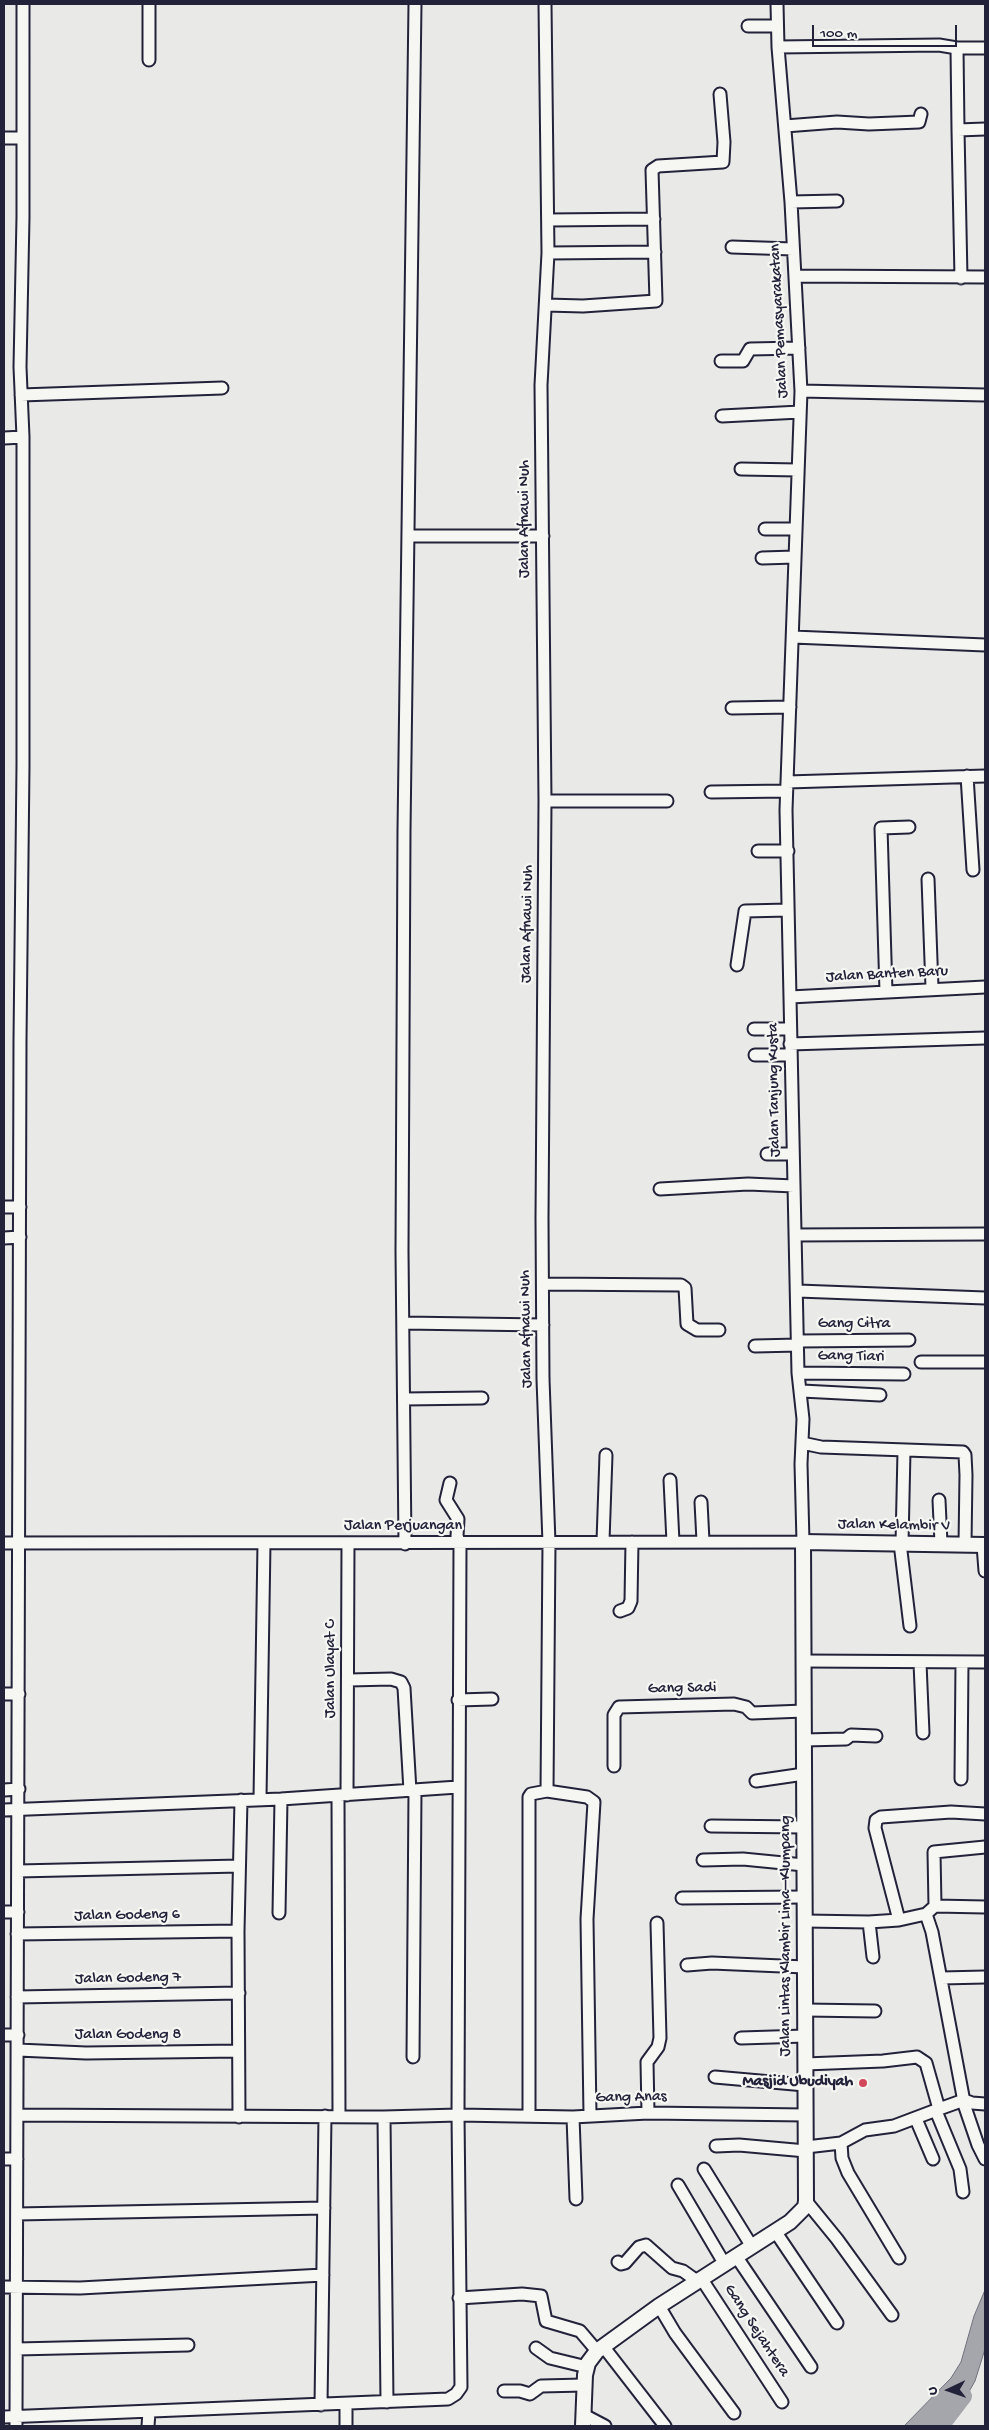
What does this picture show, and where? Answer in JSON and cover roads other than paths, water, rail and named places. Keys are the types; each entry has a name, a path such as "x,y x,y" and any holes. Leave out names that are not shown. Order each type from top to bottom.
{"main road":[{"name":"Jalan Kelambir V","path":"803,1542 984,1545"},
{"name":"Jalan Lintas Klambir Lima–Klumpang","path":"803,1542 806,2201"},
{"path":"584,2420 584,2385 587,2366 600,2348 659,2306 797,2216 806,2201"}],"street":[{"path":"16,2422 18,2349 17,1934 19,1809 23,4"},
{"path":"149,4 149,60"},
{"path":"405,1544 402,1124 415,4"},
{"name":"Jalan Afnawi Nuh","path":"545,4 548,253 541,385 545,801 543,1325 549,1543 547,1791"},
{"name":"Jalan Pemasyarakatan","path":"777,4 778,47 791,202 801,391 793,637"},
{"path":"748,26 778,26"},
{"path":"778,47 939,45 957,48 985,48"},
{"path":"957,48 961,278"},
{"path":"546,305 654,302 657,297 652,170 658,166 723,162 724,142 720,94"},
{"path":"785,126 837,122 869,124 918,122 922,114"},
{"path":"958,130 985,129"},
{"path":"4,138 23,138"},
{"path":"791,202 837,201"},
{"path":"548,220 654,219"},
{"path":"732,247 793,249"},
{"path":"548,253 655,252"},
{"path":"795,276 985,277"},
{"path":"721,362 743,361 750,349 799,348"},
{"path":"21,395 222,388"},
{"path":"801,391 985,395"},
{"path":"722,416 800,412"},
{"path":"4,438 23,437"},
{"path":"741,469 798,470"},
{"path":"765,528 796,528"},
{"path":"408,536 542,536"},
{"path":"762,558 795,557"},
{"path":"793,637 985,645"},
{"name":"Jalan Tanjung Kusta","path":"793,637 787,786 788,910 790,1050 798,1292 798,1373 802,1391 803,1542"},
{"path":"732,708 790,707"},
{"path":"967,776 973,870"},
{"path":"711,792 787,786 985,776"},
{"path":"545,801 667,801"},
{"path":"886,992 878,828 909,826"},
{"path":"758,851 788,851"},
{"path":"928,879 932,988"},
{"path":"737,965 745,911 788,910"},
{"name":"Jalan Banten Baru","path":"790,997 932,988 985,987"},
{"path":"754,1029 790,1029"},
{"path":"755,1055 790,1050 985,1038"},
{"path":"767,1154 793,1154"},
{"path":"660,1189 748,1184 794,1186"},
{"path":"4,1207 20,1207"},
{"path":"796,1235 985,1234"},
{"path":"4,1238 20,1237"},
{"path":"543,1284 681,1286 684,1288 687,1324 697,1330 719,1330"},
{"path":"798,1292 985,1298"},
{"path":"404,1323 543,1325"},
{"name":"Gang Citra","path":"754,1346 910,1340"},
{"path":"921,1362 985,1362"},
{"name":"Gang Tiari","path":"798,1373 904,1374"},
{"path":"802,1391 880,1395"},
{"path":"404,1399 482,1398"},
{"path":"802,1443 822,1447 964,1453 966,1475 965,1544"},
{"path":"904,1451 901,1543 910,1626"},
{"path":"603,1541 606,1455"},
{"path":"670,1480 673,1542"},
{"path":"4,2417 16,2422 86,2421 148,2412 346,2405 448,2399 459,2392 461,2382 458,2115 460,1544 457,1536 458,1519 446,1500 450,1483"},
{"path":"939,1500 941,1543"},
{"path":"701,1502 703,1541"},
{"name":"Jalan Perjuangan","path":"4,1543 460,1544 603,1541 803,1542"},
{"path":"620,1611 628,1608 631,1601 632,1542"},
{"path":"260,1798 264,1543"},
{"name":"Jalan Ulayat C","path":"339,2116 343,1795 349,1680 348,1543"},
{"path":"984,1545 985,1571"},
{"path":"803,1661 985,1662"},
{"path":"961,1779 962,1662"},
{"path":"920,1663 922,1733"},
{"path":"349,1680 391,1679 401,1682 404,1688 412,1791 414,2057"},
{"path":"4,1694 19,1694"},
{"path":"458,1700 492,1699"},
{"name":"Gang Sadi","path":"614,1766 614,1715 619,1707 734,1704 746,1707 752,1713 804,1711"},
{"path":"804,1740 846,1739 851,1735 876,1736"},
{"path":"756,1781 804,1774"},
{"path":"4,1810 260,1798 281,1799 458,1787"},
{"path":"4,1790 19,1789"},
{"path":"529,2115 529,1798 531,1794 547,1791 587,1797 594,1802 587,1919 590,2115"},
{"path":"279,1913 281,1799"},
{"path":"239,2117 238,1931 241,1800"},
{"path":"900,1920 877,1835 876,1820 889,1815 952,1812 985,1814"},
{"path":"711,1826 804,1827"},
{"path":"935,1906 934,1852 985,1847"},
{"path":"703,1860 743,1859 804,1864"},
{"path":"18,1871 239,1866"},
{"path":"682,1898 804,1896"},
{"path":"805,1921 870,1922 900,1920 926,1914 935,1906 985,1907"},
{"path":"4,1912 18,1912"},
{"path":"926,1914 932,1932 964,2100 978,2145 985,2159"},
{"path":"870,1922 873,1957"},
{"path":"648,2113 647,2062 658,2047 660,2038 657,1923"},
{"name":"Jalan Godeng 6","path":"17,1934 238,1931"},
{"path":"687,1965 712,1963 805,1967"},
{"path":"941,1978 985,1977"},
{"name":"Jalan Godeng 7","path":"17,1997 238,1994"},
{"path":"805,2010 875,2010"},
{"path":"4,2035 18,2035"},
{"path":"741,2038 805,2036"},
{"name":"Jalan Godeng 8","path":"18,2050 86,2053 238,2051"},
{"path":"805,2064 876,2062 917,2057 926,2063 938,2110 957,2161 963,2192"},
{"path":"715,2077 805,2085"},
{"path":"716,2146 806,2149 841,2143 866,2130 888,2128 964,2100 985,2104"},
{"name":"Gang Anas","path":"18,2116 384,2117 529,2115 573,2117 648,2113 806,2115"},
{"path":"321,2405 325,2116"},
{"path":"384,2117 387,2402"},
{"path":"573,2117 576,2199"},
{"path":"916,2119 933,2159"},
{"path":"841,2143 842,2158 848,2173 899,2258"},
{"path":"4,2159 18,2159"},
{"path":"704,2169 751,2245"},
{"path":"678,2185 730,2259 811,2367"},
{"path":"806,2201 838,2239 892,2315"},
{"path":"17,2214 324,2208"},
{"path":"775,2231 837,2322"},
{"path":"618,2262 621,2264 625,2263 639,2247 646,2244 672,2268 683,2271 699,2280"},
{"path":"4,2287 80,2288 323,2275"},
{"name":"Gang Sejahtera","path":"699,2280 782,2402"},
{"path":"459,2298 522,2294 541,2296 546,2320 580,2330 600,2348 665,2426"},
{"path":"659,2306 674,2332 734,2413"},
{"path":"18,2349 188,2345"},
{"path":"536,2348 550,2358 587,2366"},
{"path":"504,2390 530,2394 541,2386 584,2385"},
{"path":"346,2405 346,2426"},
{"path":"148,2412 148,2426"},
{"path":"584,2420 605,2426"}],"waterway":[{"path":"940,2426 963,2396"}],"place":[{"name":"Masjid Ubudiyah","path":"863,2083"}]}
